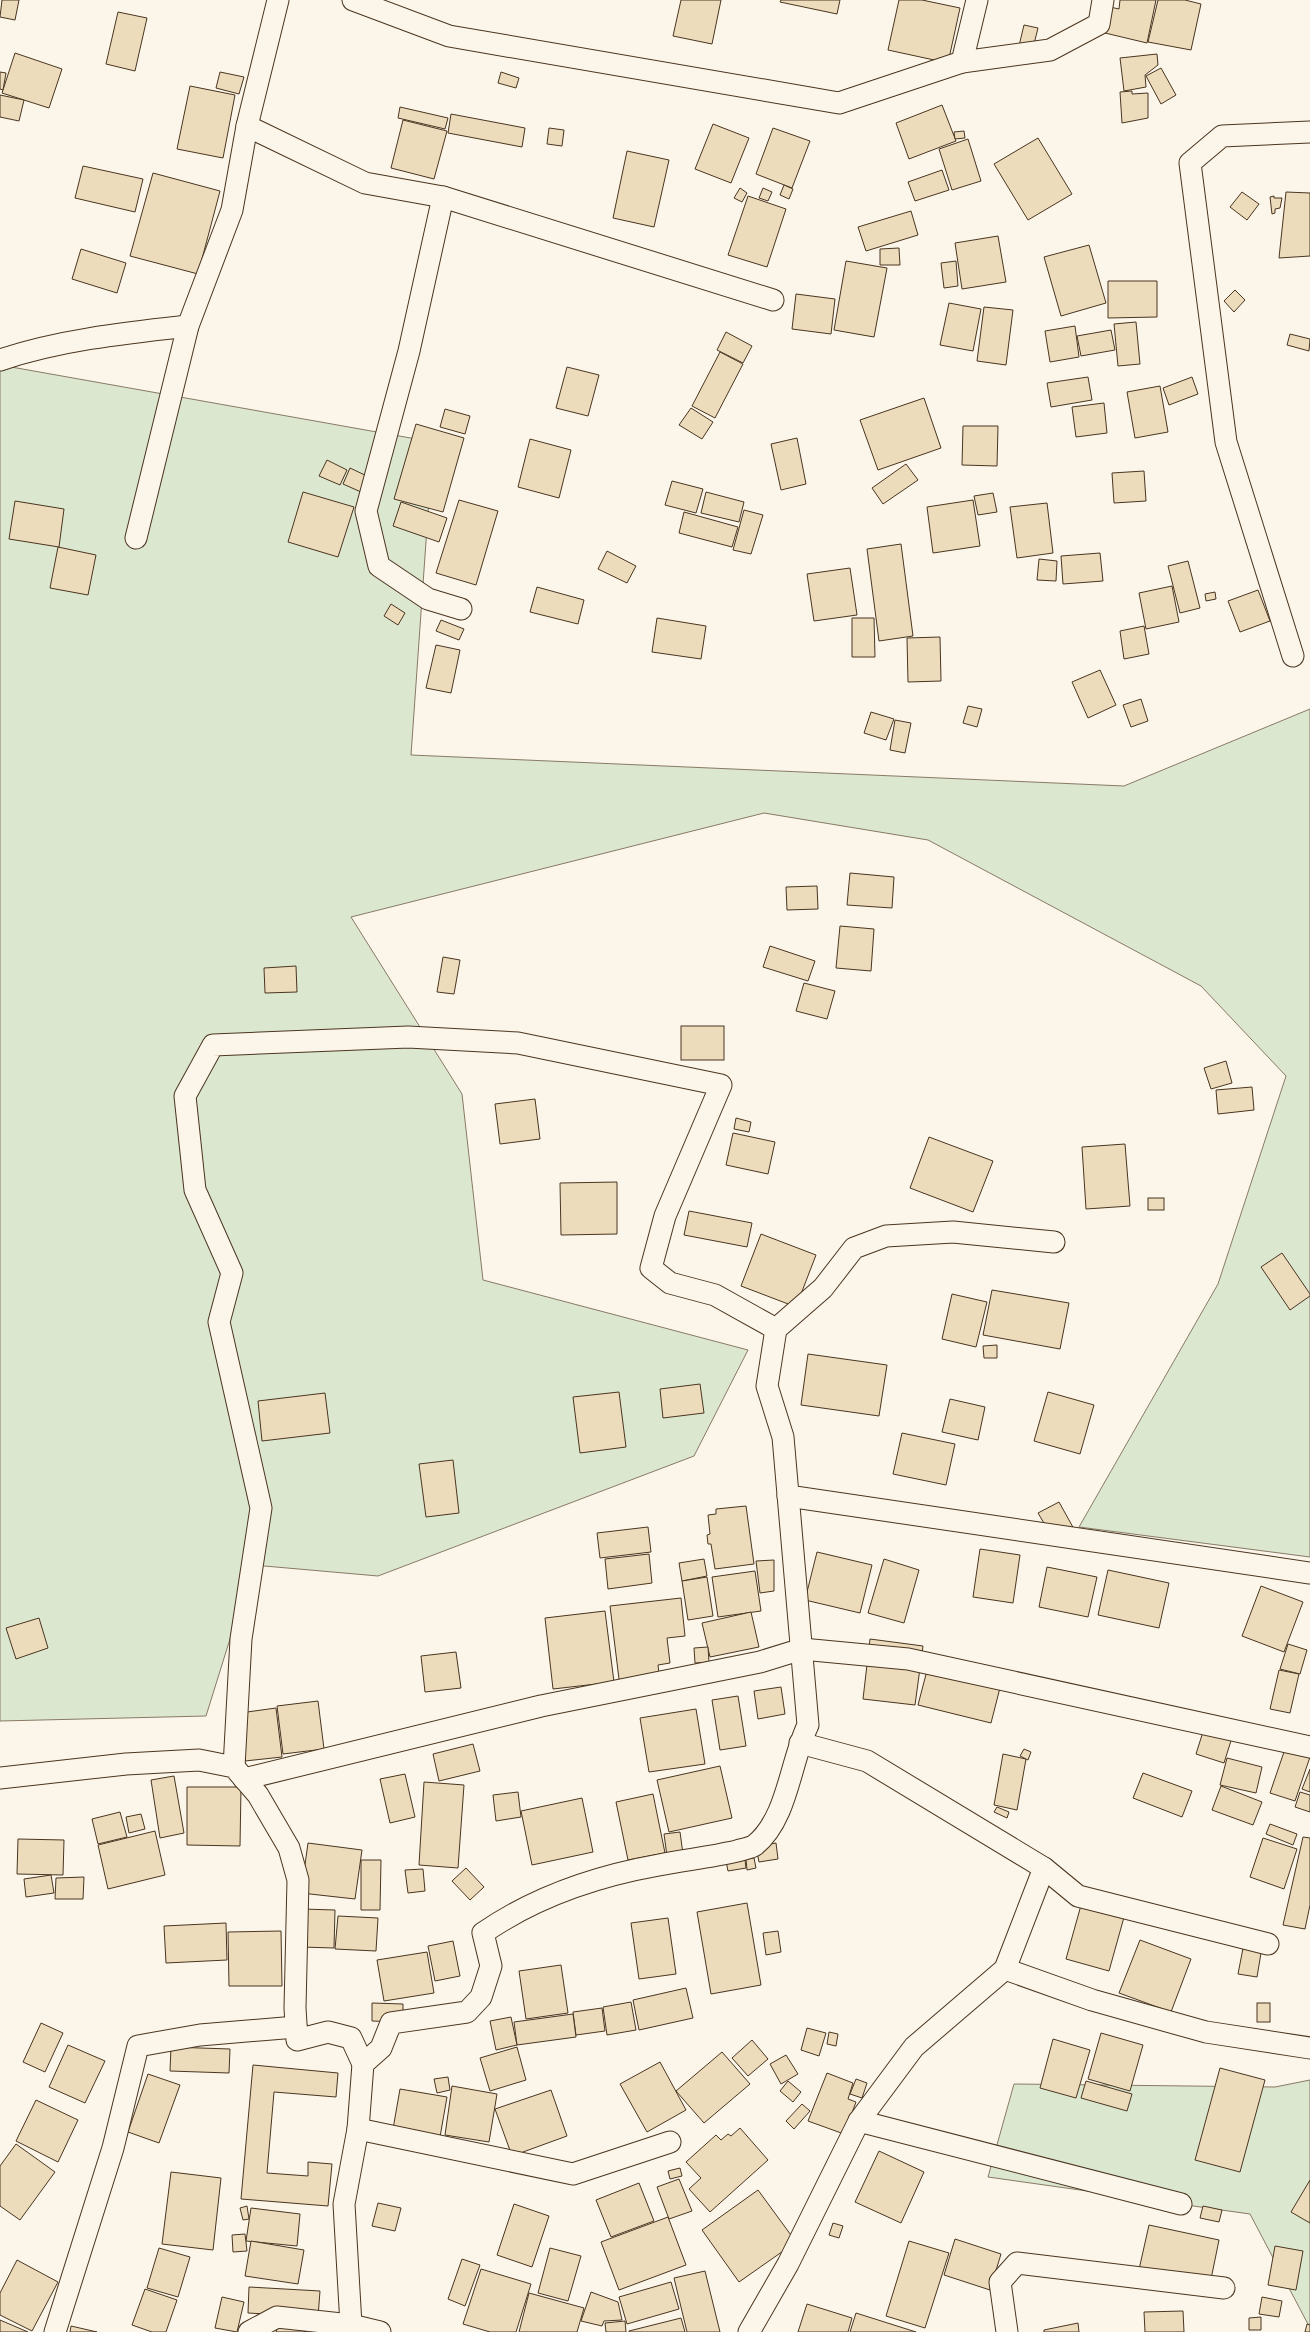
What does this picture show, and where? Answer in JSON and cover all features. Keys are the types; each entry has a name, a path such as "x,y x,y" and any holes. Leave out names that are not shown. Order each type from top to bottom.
{"street":[{"path":"136,538 188,326 232,210 247,126 278,0"},
{"path":"353,0 449,36 839,103 962,62 1050,50 1099,24 1103,0"},
{"path":"962,62 977,0"},
{"path":"247,126 365,183 443,197 773,300"},
{"path":"1293,656 1226,442 1190,163 1222,136 1310,132"},
{"path":"443,197 409,350 366,511 379,566 428,600 461,609"},
{"path":"0,360 28,351 139,332 188,326"},
{"path":"350,2325 344,2204 358,2129 363,2064 351,2038 328,2032 297,2040 298,1880 289,1848 258,1795 239,1773 241,1639 261,1508 219,1322 232,1273 195,1190 185,1096 213,1045 408,1037 518,1043 721,1085 665,1216 651,1268 670,1283 715,1295 776,1329"},
{"path":"363,2064 381,2048 391,2023 466,2012 481,1997 491,1966 483,1933 508,1916 578,1884 659,1865 706,1858 755,1846 780,1814 800,1743 808,1725 783,1437 767,1386 776,1329 823,1288 854,1248 886,1236 953,1232 1054,1242"},
{"path":"788,1496 1310,1573"},
{"path":"0,1778 126,1764 199,1760 239,1773 541,1706 760,1662 802,1649 908,1659 1310,1747"},
{"path":"800,1743 866,1761 1044,1868 1078,1896 1268,1944"},
{"path":"749,2332 788,2264 859,2121 914,2048 1005,1969 1044,1868"},
{"path":"1005,1969 1092,2000 1206,2032 1310,2048"},
{"path":"55,2332 113,2148 138,2046 200,2035 296,2027"},
{"path":"859,2121 1181,2204"},
{"path":"358,2129 572,2174 670,2142"},
{"path":"1007,2332 1000,2282 1017,2263 1224,2288"},
{"path":"248,2332 277,2317 350,2325 380,2332"}],"green space":[{"path":"0,365 433,442 411,755 1124,786 1310,709 1310,1557 1079,1527 1218,1284 1286,1076 1201,986 928,840 764,813 351,917 462,1094 483,1280 748,1350 694,1456 378,1576 253,1565 206,1716 0,1721"},
{"path":"1310,2080 1310,2328 1250,2214 988,2177 1014,2084 1275,2087"}],"building":[{"path":"2,0 19,0 15,20 0,17"},
{"path":"681,0 721,0 712,44 673,36"},
{"path":"781,0 840,0 837,14 780,2"},
{"path":"899,0 922,0 960,8 948,63 888,50"},
{"path":"1120,0 1156,0 1147,43 1105,33 1110,7 1119,9"},
{"path":"1158,0 1185,0 1201,4 1191,50 1148,42"},
{"path":"118,12 147,18 135,71 106,64"},
{"path":"1024,25 1038,28 1032,52 1018,50"},
{"path":"15,53 62,69 49,108 2,93"},
{"path":"1157,54 1158,65 1145,75 1146,87 1124,91 1120,58"},
{"path":"1161,68 1176,95 1161,104 1146,76"},
{"path":"0,72 6,73 3,90 0,89"},
{"path":"220,72 244,77 239,94 216,88"},
{"path":"501,72 519,78 516,88 498,83"},
{"path":"190,86 235,95 223,158 177,149"},
{"path":"1132,91 1132,94 1148,93 1148,118 1122,123 1120,92"},
{"path":"0,95 24,100 19,121 0,117"},
{"path":"942,105 956,141 909,159 896,123"},
{"path":"400,107 448,118 445,129 398,118"},
{"path":"451,114 525,128 522,147 448,133"},
{"path":"403,120 447,131 434,179 391,168"},
{"path":"713,124 749,138 731,183 695,169"},
{"path":"549,128 564,130 562,146 547,144"},
{"path":"773,128 810,141 792,188 756,174"},
{"path":"964,131 965,138 955,139 954,132"},
{"path":"1038,138 1072,194 1028,220 994,164"},
{"path":"968,139 981,181 952,190 939,149"},
{"path":"627,151 669,160 654,227 613,218"},
{"path":"83,166 143,179 135,212 75,198"},
{"path":"942,170 949,190 915,201 908,182"},
{"path":"153,173 220,191 198,274 130,256"},
{"path":"784,185 793,189 789,199 780,195"},
{"path":"740,188 747,193 742,202 734,198"},
{"path":"763,188 772,192 768,201 759,198"},
{"path":"1242,192 1259,204 1247,220 1230,207"},
{"path":"1286,192 1310,193 1310,256 1279,258"},
{"path":"748,196 786,209 767,267 728,255"},
{"path":"1274,196 1274,198 1282,198 1280,208 1275,209 1275,213 1272,214 1270,197"},
{"path":"911,211 918,235 866,251 858,227"},
{"path":"998,236 1006,282 962,289 955,243"},
{"path":"1089,245 1106,303 1061,316 1044,257"},
{"path":"899,248 900,265 880,265 880,249"},
{"path":"81,249 126,263 117,293 72,279"},
{"path":"846,261 887,268 874,337 834,330"},
{"path":"956,261 958,286 944,288 941,263"},
{"path":"1108,281 1157,281 1157,317 1108,318"},
{"path":"1235,290 1245,300 1234,312 1224,301"},
{"path":"796,294 835,299 831,334 792,329"},
{"path":"949,303 981,309 973,351 940,345"},
{"path":"984,307 1013,310 1006,365 977,361"},
{"path":"1136,322 1140,364 1118,366 1114,324"},
{"path":"1075,326 1079,357 1050,362 1045,331"},
{"path":"1111,330 1115,350 1081,356 1077,336"},
{"path":"726,332 752,346 743,363 717,350"},
{"path":"1290,334 1310,339 1309,351 1287,345"},
{"path":"720,352 743,364 715,418 692,406"},
{"path":"567,367 599,375 588,416 556,408"},
{"path":"1088,377 1092,400 1051,407 1047,383"},
{"path":"1192,377 1198,394 1169,405 1163,388"},
{"path":"1160,386 1168,432 1135,438 1127,392"},
{"path":"924,398 941,448 878,470 860,420"},
{"path":"1104,403 1107,433 1076,437 1072,407"},
{"path":"691,408 713,422 702,439 679,425"},
{"path":"445,409 470,416 465,434 440,427"},
{"path":"416,424 464,438 443,512 394,499"},
{"path":"963,426 998,426 997,466 962,465"},
{"path":"797,438 806,484 781,490 771,444"},
{"path":"530,439 571,450 559,498 518,487"},
{"path":"327,460 347,470 340,485 319,476"},
{"path":"906,464 918,480 883,504 872,488"},
{"path":"350,468 369,477 361,492 343,484"},
{"path":"1144,471 1146,501 1114,503 1112,473"},
{"path":"672,481 703,489 696,513 665,505"},
{"path":"303,492 354,507 338,557 288,542"},
{"path":"706,492 744,502 739,522 701,513"},
{"path":"993,493 997,512 978,515 974,496"},
{"path":"459,500 498,511 476,585 436,573"},
{"path":"973,500 980,546 933,553 927,507"},
{"path":"15,501 64,509 59,547 9,539"},
{"path":"401,502 447,518 439,542 393,526"},
{"path":"1047,503 1053,553 1017,558 1010,507"},
{"path":"744,510 763,515 751,554 733,550"},
{"path":"684,512 738,527 732,547 679,533"},
{"path":"901,544 913,636 879,641 867,549"},
{"path":"58,547 96,555 88,595 50,588"},
{"path":"607,551 636,566 627,583 598,569"},
{"path":"1100,553 1103,581 1063,584 1061,556"},
{"path":"1039,559 1057,561 1056,581 1037,580"},
{"path":"1188,561 1200,608 1180,613 1168,566"},
{"path":"850,568 857,615 814,621 807,574"},
{"path":"1172,586 1179,622 1146,629 1139,593"},
{"path":"537,587 584,600 578,624 530,612"},
{"path":"1258,590 1270,621 1240,632 1228,601"},
{"path":"1215,592 1216,599 1206,601 1205,594"},
{"path":"391,604 405,613 398,625 384,616"},
{"path":"657,618 706,626 701,659 652,652"},
{"path":"852,618 874,618 875,657 852,657"},
{"path":"441,620 464,629 459,640 436,631"},
{"path":"1144,626 1149,654 1124,659 1120,631"},
{"path":"940,637 941,681 908,682 907,638"},
{"path":"436,645 460,650 451,693 426,688"},
{"path":"1100,670 1116,705 1088,718 1072,682"},
{"path":"1141,699 1148,721 1131,727 1123,705"},
{"path":"968,706 982,709 977,727 963,723"},
{"path":"871,712 894,719 886,740 864,733"},
{"path":"895,720 911,723 905,753 890,750"},
{"path":"850,873 894,877 892,908 847,905"},
{"path":"817,886 818,909 787,910 786,887"},
{"path":"840,926 874,929 871,971 836,968"},
{"path":"770,946 815,961 808,981 763,967"},
{"path":"443,957 460,960 454,994 437,992"},
{"path":"296,966 297,992 265,993 264,968"},
{"path":"804,983 835,991 827,1019 796,1011"},
{"path":"681,1026 724,1026 724,1060 681,1060"},
{"path":"1226,1061 1232,1083 1211,1089 1204,1068"},
{"path":"1252,1087 1254,1110 1218,1114 1216,1090"},
{"path":"535,1099 540,1139 500,1144 495,1104"},
{"path":"736,1118 751,1122 749,1132 734,1129"},
{"path":"733,1133 775,1142 768,1174 726,1165"},
{"path":"929,1137 993,1161 973,1212 910,1188"},
{"path":"1125,1144 1130,1206 1086,1209 1082,1147"},
{"path":"617,1182 617,1234 561,1235 560,1183"},
{"path":"1148,1198 1164,1198 1164,1210 1148,1210"},
{"path":"689,1211 752,1223 747,1247 684,1235"},
{"path":"761,1234 816,1255 796,1307 741,1286"},
{"path":"1282,1253 1310,1294 1310,1296 1290,1310 1261,1267"},
{"path":"992,1290 1069,1303 1060,1349 983,1335"},
{"path":"952,1294 987,1302 976,1347 942,1339"},
{"path":"997,1345 997,1358 984,1358 983,1346"},
{"path":"808,1354 887,1365 879,1416 801,1405"},
{"path":"700,1384 704,1413 663,1418 660,1389"},
{"path":"619,1392 626,1447 580,1453 573,1397"},
{"path":"1048,1392 1094,1405 1080,1454 1034,1441"},
{"path":"325,1393 330,1433 262,1441 258,1401"},
{"path":"950,1399 985,1407 978,1440 942,1432"},
{"path":"902,1433 955,1444 946,1485 893,1474"},
{"path":"453,1460 459,1513 426,1517 419,1464"},
{"path":"1059,1502 1074,1529 1054,1540 1038,1513"},
{"path":"746,1506 754,1564 715,1569 711,1544 708,1544 707,1535 710,1534 708,1515 716,1514 716,1509"},
{"path":"648,1527 651,1552 600,1558 597,1533"},
{"path":"980,1549 1020,1555 1013,1603 973,1597"},
{"path":"817,1552 872,1565 860,1613 805,1600"},
{"path":"649,1554 652,1583 608,1589 605,1559"},
{"path":"704,1559 707,1576 682,1581 679,1563"},
{"path":"884,1559 919,1570 904,1623 868,1613"},
{"path":"774,1560 774,1591 760,1593 756,1561"},
{"path":"1047,1567 1097,1577 1088,1617 1039,1607"},
{"path":"1108,1570 1169,1583 1159,1628 1098,1615"},
{"path":"755,1571 761,1611 718,1617 712,1577"},
{"path":"707,1577 713,1616 688,1620 682,1581"},
{"path":"1261,1586 1303,1602 1284,1652 1242,1636"},
{"path":"681,1598 685,1636 667,1638 670,1663 658,1665 660,1682 620,1687 610,1606"},
{"path":"605,1611 614,1682 553,1689 545,1618"},
{"path":"751,1612 759,1647 710,1657 702,1623"},
{"path":"39,1618 48,1648 16,1659 6,1628"},
{"path":"870,1639 923,1646 915,1705 863,1699"},
{"path":"1288,1644 1307,1650 1300,1674 1280,1669"},
{"path":"708,1647 709,1662 695,1663 694,1648"},
{"path":"456,1652 461,1688 425,1692 421,1656"},
{"path":"930,1659 1003,1676 991,1723 918,1705"},
{"path":"1279,1670 1299,1674 1290,1713 1270,1709"},
{"path":"781,1687 785,1714 758,1719 754,1691"},
{"path":"738,1696 746,1746 720,1750 712,1700"},
{"path":"318,1701 324,1749 283,1754 277,1706"},
{"path":"276,1708 282,1757 245,1761 240,1713"},
{"path":"696,1709 705,1764 649,1772 640,1718"},
{"path":"1207,1719 1235,1728 1224,1763 1196,1754"},
{"path":"473,1744 480,1771 439,1781 433,1754"},
{"path":"1286,1746 1310,1757 1295,1801 1270,1793"},
{"path":"1024,1749 1031,1752 1028,1760 1020,1756"},
{"path":"1003,1754 1026,1759 1017,1810 994,1805"},
{"path":"1227,1758 1262,1767 1256,1793 1220,1785"},
{"path":"720,1766 732,1818 669,1832 657,1780"},
{"path":"1310,1769 1310,1792 1302,1789"},
{"path":"1143,1773 1192,1791 1182,1817 1133,1798"},
{"path":"405,1774 415,1817 390,1823 380,1779"},
{"path":"174,1776 184,1833 160,1838 151,1780"},
{"path":"424,1782 464,1785 458,1868 419,1865"},
{"path":"1221,1786 1262,1802 1253,1825 1212,1810"},
{"path":"187,1787 241,1787 240,1846 187,1845"},
{"path":"518,1792 521,1817 496,1821 493,1795"},
{"path":"1300,1792 1310,1795 1310,1812 1295,1807"},
{"path":"653,1794 665,1853 628,1860 616,1802"},
{"path":"582,1798 593,1852 532,1865 521,1811"},
{"path":"997,1807 1009,1812 1007,1818 994,1812"},
{"path":"120,1812 127,1837 98,1844 92,1819"},
{"path":"141,1814 145,1829 129,1833 126,1817"},
{"path":"1270,1824 1297,1834 1293,1845 1266,1834"},
{"path":"155,1831 165,1875 108,1889 98,1845"},
{"path":"680,1832 683,1854 667,1856 664,1834"},
{"path":"1303,1837 1310,1838 1310,1905 1305,1929 1283,1925"},
{"path":"1263,1838 1297,1849 1284,1889 1250,1877"},
{"path":"18,1839 64,1840 63,1875 17,1874"},
{"path":"308,1843 362,1850 355,1899 301,1893"},
{"path":"776,1843 778,1859 759,1862 756,1847"},
{"path":"744,1852 746,1868 728,1871 725,1856"},
{"path":"754,1858 756,1868 747,1870 746,1859"},
{"path":"361,1860 381,1860 380,1910 361,1910"},
{"path":"466,1868 484,1887 470,1900 452,1881"},
{"path":"423,1869 425,1891 408,1893 405,1870"},
{"path":"51,1875 54,1893 26,1897 24,1879"},
{"path":"84,1877 83,1899 55,1899 56,1878"},
{"path":"1083,1898 1126,1910 1109,1971 1066,1959"},
{"path":"747,1903 761,1985 711,1994 697,1912"},
{"path":"302,1909 335,1910 334,1948 301,1947"},
{"path":"338,1916 378,1918 376,1951 335,1949"},
{"path":"668,1918 676,1974 639,1979 631,1923"},
{"path":"226,1923 227,1960 166,1963 164,1926"},
{"path":"281,1931 282,1986 229,1986 228,1932"},
{"path":"778,1931 781,1952 766,1955 763,1933"},
{"path":"1245,1938 1263,1941 1257,1977 1238,1974"},
{"path":"1140,1940 1191,1959 1171,2012 1119,1993"},
{"path":"453,1941 460,1976 435,1981 428,1946"},
{"path":"427,1952 434,1993 384,2001 377,1960"},
{"path":"561,1965 568,2013 526,2019 519,1971"},
{"path":"686,1988 693,2018 639,2030 633,2000"},
{"path":"631,2002 636,2030 607,2035 603,2007"},
{"path":"372,2003 403,2004 403,2022 372,2021"},
{"path":"1257,2003 1270,2003 1270,2022 1257,2022"},
{"path":"602,2008 605,2031 576,2035 573,2012"},
{"path":"573,2014 576,2037 517,2045 514,2022"},
{"path":"511,2017 517,2045 496,2050 490,2021"},
{"path":"41,2023 63,2033 45,2072 23,2062"},
{"path":"807,2028 826,2033 819,2056 801,2050"},
{"path":"829,2032 838,2034 836,2046 827,2044"},
{"path":"1101,2033 1143,2045 1130,2091 1088,2079"},
{"path":"1053,2039 1090,2050 1076,2098 1040,2088"},
{"path":"752,2040 768,2059 748,2076 732,2058"},
{"path":"68,2045 105,2061 85,2103 49,2087"},
{"path":"171,2047 230,2049 229,2073 170,2071"},
{"path":"517,2047 526,2080 490,2091 480,2058"},
{"path":"722,2052 750,2084 704,2123 676,2091"},
{"path":"786,2055 798,2074 781,2084 770,2064"},
{"path":"660,2062 686,2110 647,2132 620,2084"},
{"path":"253,2065 338,2073 336,2097 274,2092 267,2173 308,2176 308,2162 332,2164 328,2206 241,2199"},
{"path":"1220,2068 1265,2080 1240,2172 1195,2160"},
{"path":"827,2073 853,2083 848,2099 856,2102 844,2134 808,2121"},
{"path":"148,2074 180,2085 159,2143 128,2132"},
{"path":"448,2077 450,2090 437,2093 434,2079"},
{"path":"856,2079 867,2083 862,2098 850,2094"},
{"path":"788,2081 801,2092 793,2102 780,2091"},
{"path":"1086,2081 1132,2094 1127,2111 1081,2098"},
{"path":"452,2086 497,2094 489,2142 445,2135"},
{"path":"400,2089 447,2097 440,2137 393,2129"},
{"path":"551,2090 567,2136 512,2156 495,2109"},
{"path":"36,2100 78,2120 58,2162 16,2141"},
{"path":"802,2104 810,2111 794,2129 786,2121"},
{"path":"740,2128 768,2160 710,2212 689,2189 701,2178 686,2162 716,2135 721,2140 728,2134 731,2136"},
{"path":"16,2144 55,2172 20,2220 0,2206 0,2166"},
{"path":"879,2151 924,2172 901,2223 855,2202"},
{"path":"680,2168 682,2176 670,2179 668,2171"},
{"path":"171,2172 221,2178 213,2250 162,2244"},
{"path":"679,2179 692,2211 669,2219 657,2187"},
{"path":"1310,2180 1310,2223 1291,2212"},
{"path":"639,2183 654,2221 611,2237 596,2200"},
{"path":"758,2190 796,2242 739,2282 702,2230"},
{"path":"378,2203 401,2208 395,2231 372,2226"},
{"path":"514,2204 549,2216 532,2267 497,2255"},
{"path":"247,2206 249,2219 243,2220 240,2208"},
{"path":"1203,2206 1222,2210 1219,2222 1200,2218"},
{"path":"251,2208 300,2214 297,2246 246,2241"},
{"path":"668,2217 686,2265 619,2290 601,2242"},
{"path":"833,2223 843,2226 839,2238 829,2235"},
{"path":"1149,2225 1219,2240 1209,2289 1138,2274"},
{"path":"245,2234 247,2251 233,2252 232,2235"},
{"path":"955,2239 1001,2254 990,2290 944,2275"},
{"path":"251,2241 304,2250 298,2284 245,2276"},
{"path":"909,2241 949,2253 925,2328 886,2316"},
{"path":"1275,2246 1303,2251 1296,2290 1268,2285"},
{"path":"159,2248 190,2257 178,2297 147,2288"},
{"path":"550,2248 581,2256 568,2301 538,2293"},
{"path":"462,2259 480,2265 465,2306 448,2299"},
{"path":"17,2260 58,2282 32,2331 0,2315 0,2293"},
{"path":"481,2269 531,2284 516,2332 490,2332 463,2324"},
{"path":"705,2271 720,2332 687,2332 674,2278"},
{"path":"671,2282 679,2309 627,2324 619,2297"},
{"path":"249,2287 320,2291 318,2317 248,2313"},
{"path":"145,2289 177,2300 166,2332 152,2332 132,2325"},
{"path":"591,2292 618,2302 622,2320 604,2321 602,2326 581,2321"},
{"path":"529,2293 584,2308 577,2332 519,2332"},
{"path":"222,2297 244,2302 237,2332 215,2328"},
{"path":"1262,2297 1282,2301 1279,2317 1259,2314"},
{"path":"807,2304 852,2318 848,2332 798,2332"},
{"path":"1183,2311 1184,2332 1145,2332 1144,2312"},
{"path":"856,2313 916,2332 850,2332"},
{"path":"1261,2317 1261,2330 1249,2330 1249,2318"},
{"path":"681,2318 685,2332 629,2332 629,2331"},
{"path":"0,2320 28,2332 0,2332"},
{"path":"625,2321 626,2332 606,2332 605,2323"},
{"path":"279,2323 307,2332 276,2332"},
{"path":"1078,2323 1079,2332 1044,2332 1044,2330"},
{"path":"1307,2324 1310,2325 1310,2332 1305,2332"},
{"path":"71,2326 97,2332 70,2332"}]}
